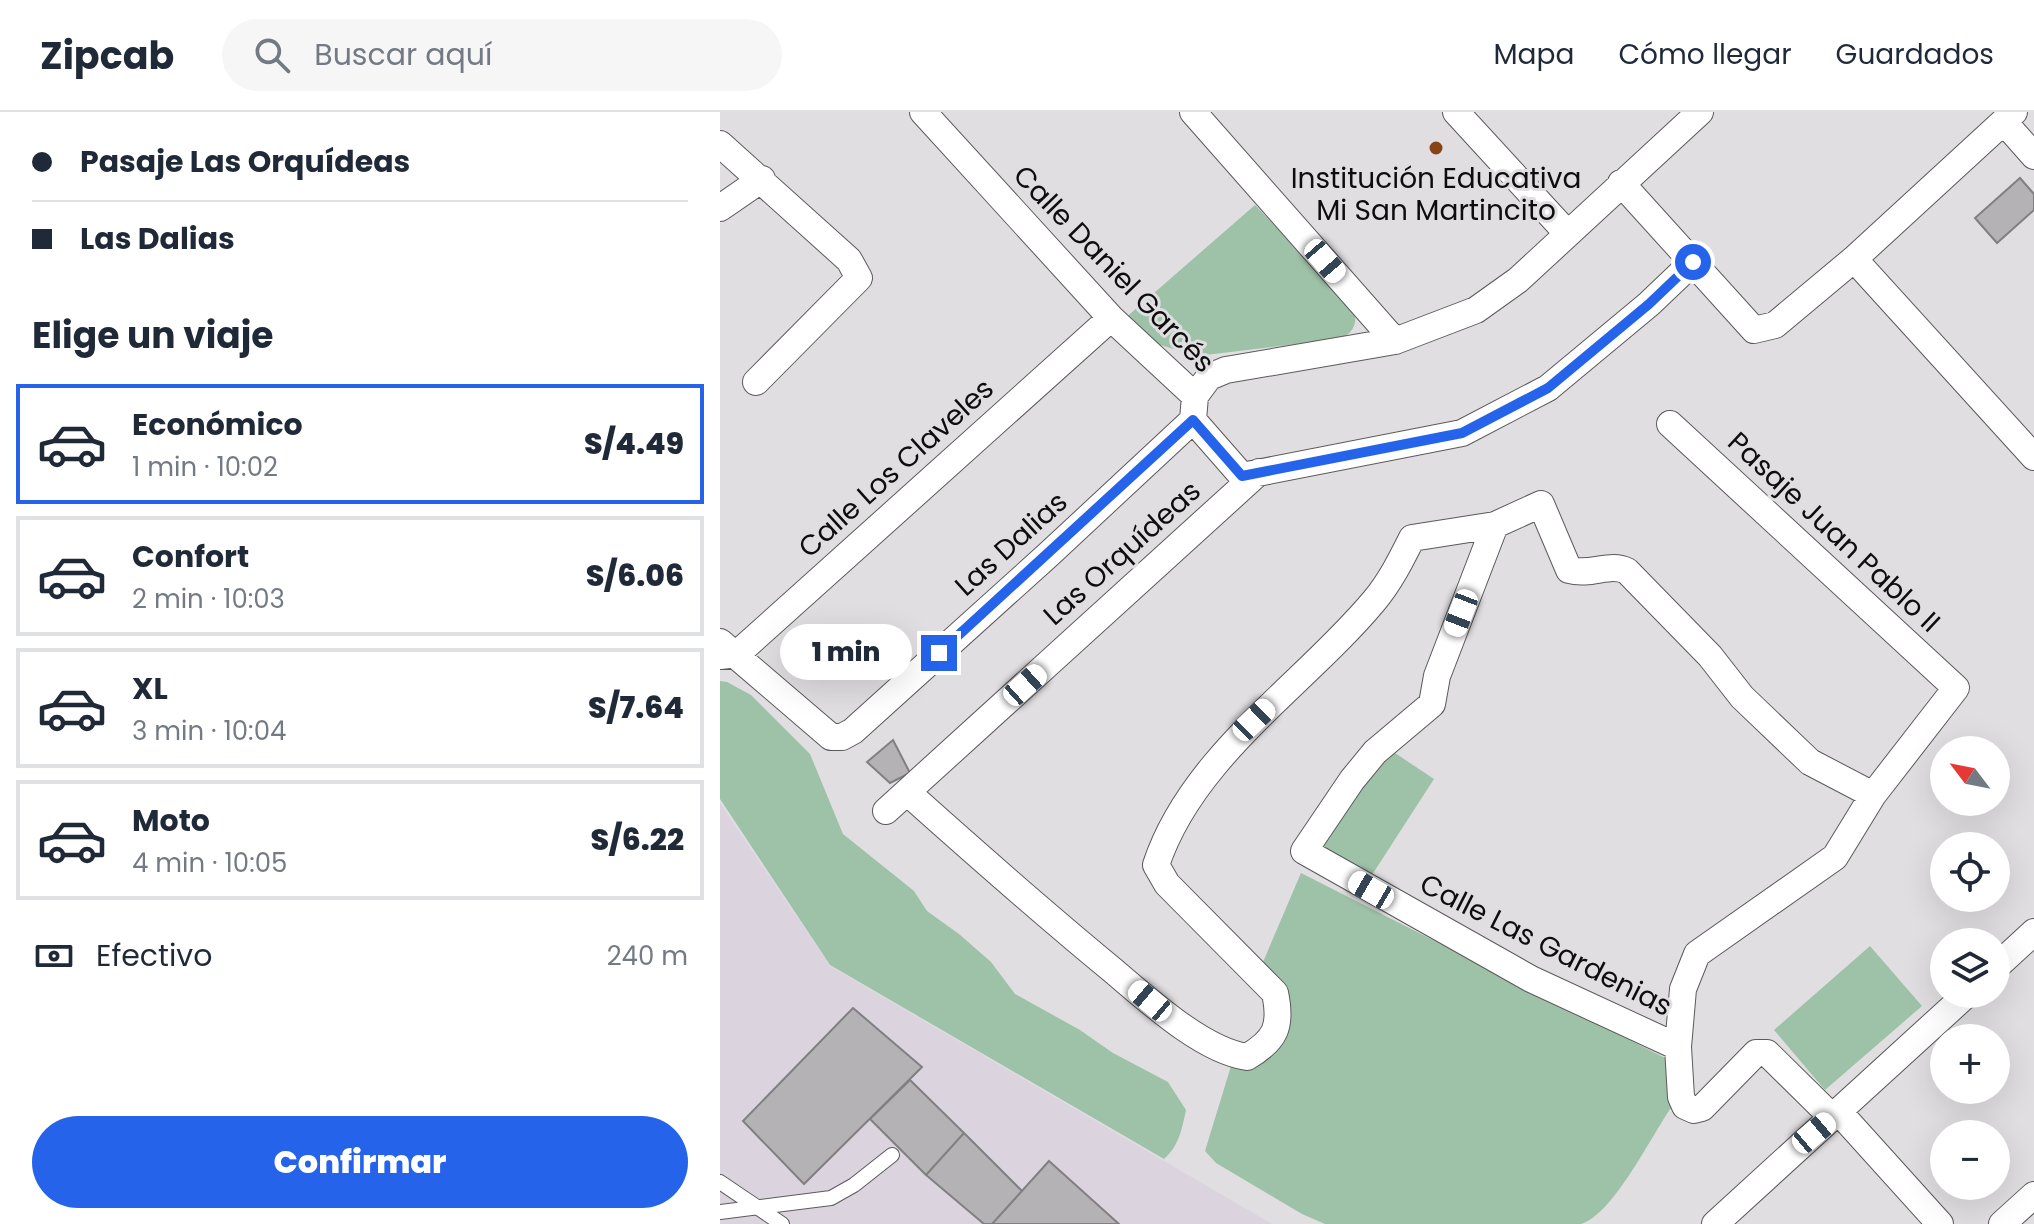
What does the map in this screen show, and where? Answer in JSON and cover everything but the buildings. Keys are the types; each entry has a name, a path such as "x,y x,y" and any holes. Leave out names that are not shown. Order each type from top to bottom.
{"street":[{"name":"Calle Daniel Garcés","path":"923,112 1194,408 1250,474"},
{"path":"1193,112 1395,341"},
{"path":"1456,112 1567,233"},
{"name":"Las Dalias","path":"726,651 831,737 842,737 853,731 1048,555 1194,408 1209,377 1226,370 1395,341 1476,310 1518,280 1700,112"},
{"path":"1621,183 1754,330 1775,325 1854,259 2009,117 2034,156"},
{"path":"720,144 849,260 859,278 756,382"},
{"path":"720,208 762,179"},
{"path":"1854,259 2034,457"},
{"path":"1250,474 1462,433 1548,388 1649,304 1693,262"},
{"name":"Calle Los Claveles","path":"726,651 1111,318"},
{"name":"Pasaje Juan Pablo II","path":"1670,424 1956,688 1873,795"},
{"name":"Las Orquídeas","path":"886,811 1250,474"},
{"path":"907,792 1018,892 1172,1019 1229,1054 1247,1057 1262,1048 1276,1030 1279,1011 1275,993 1167,884 1156,865 1165,840 1201,784 1254,720 1377,598 1412,538 1495,525 1541,504 1569,570 1582,574 1619,567 1627,571 1710,656 1742,697 1810,762 1873,795 1835,857 1697,954 1683,989 1678,1047 1681,1097 1685,1106 1694,1110 1702,1108 1756,1053 1767,1053 1835,1114 1940,1224"},
{"name":"Calle Las Gardenias","path":"1495,525 1437,676 1432,704 1375,752 1304,851 1531,979 1678,1047"},
{"path":"2010,954 2034,932"},
{"path":"1715,1224 1952,1008"},
{"path":"2002,1224 2034,1195"}],"lane":[{"path":"720,1212 831,1198 854,1185 892,1155"},
{"path":"720,1182 782,1224"}],"shaded area":[{"path":"720,803 830,966 1272,1224 720,1224"}],"green space":[{"path":"1255,205 1353,308 1355,323 1348,334 1338,339 1197,356 1157,344 1123,320"},
{"path":"720,681 751,695 810,754 843,834 914,891 927,911 991,962 1015,994 1168,1082 1186,1110 1176,1143 1164,1159 830,965 720,799"},
{"path":"1383,745 1434,779 1370,878 1319,844"},
{"path":"1301,873 1671,1061 1674,1097 1671,1108 1618,1191 1593,1218 1581,1224 1325,1224 1302,1214 1216,1163 1205,1151 1231,1066 1241,1065 1284,995 1263,962"},
{"path":"1870,946 1922,1006 1825,1090 1774,1030"}],"place":[{"name":"Institución Educativa Mi San Martincito","path":"1436,148"}],"route":[{"path":"939,653 1193,420 1242,476 1462,433 1548,388 1649,304 1693,262"}]}
